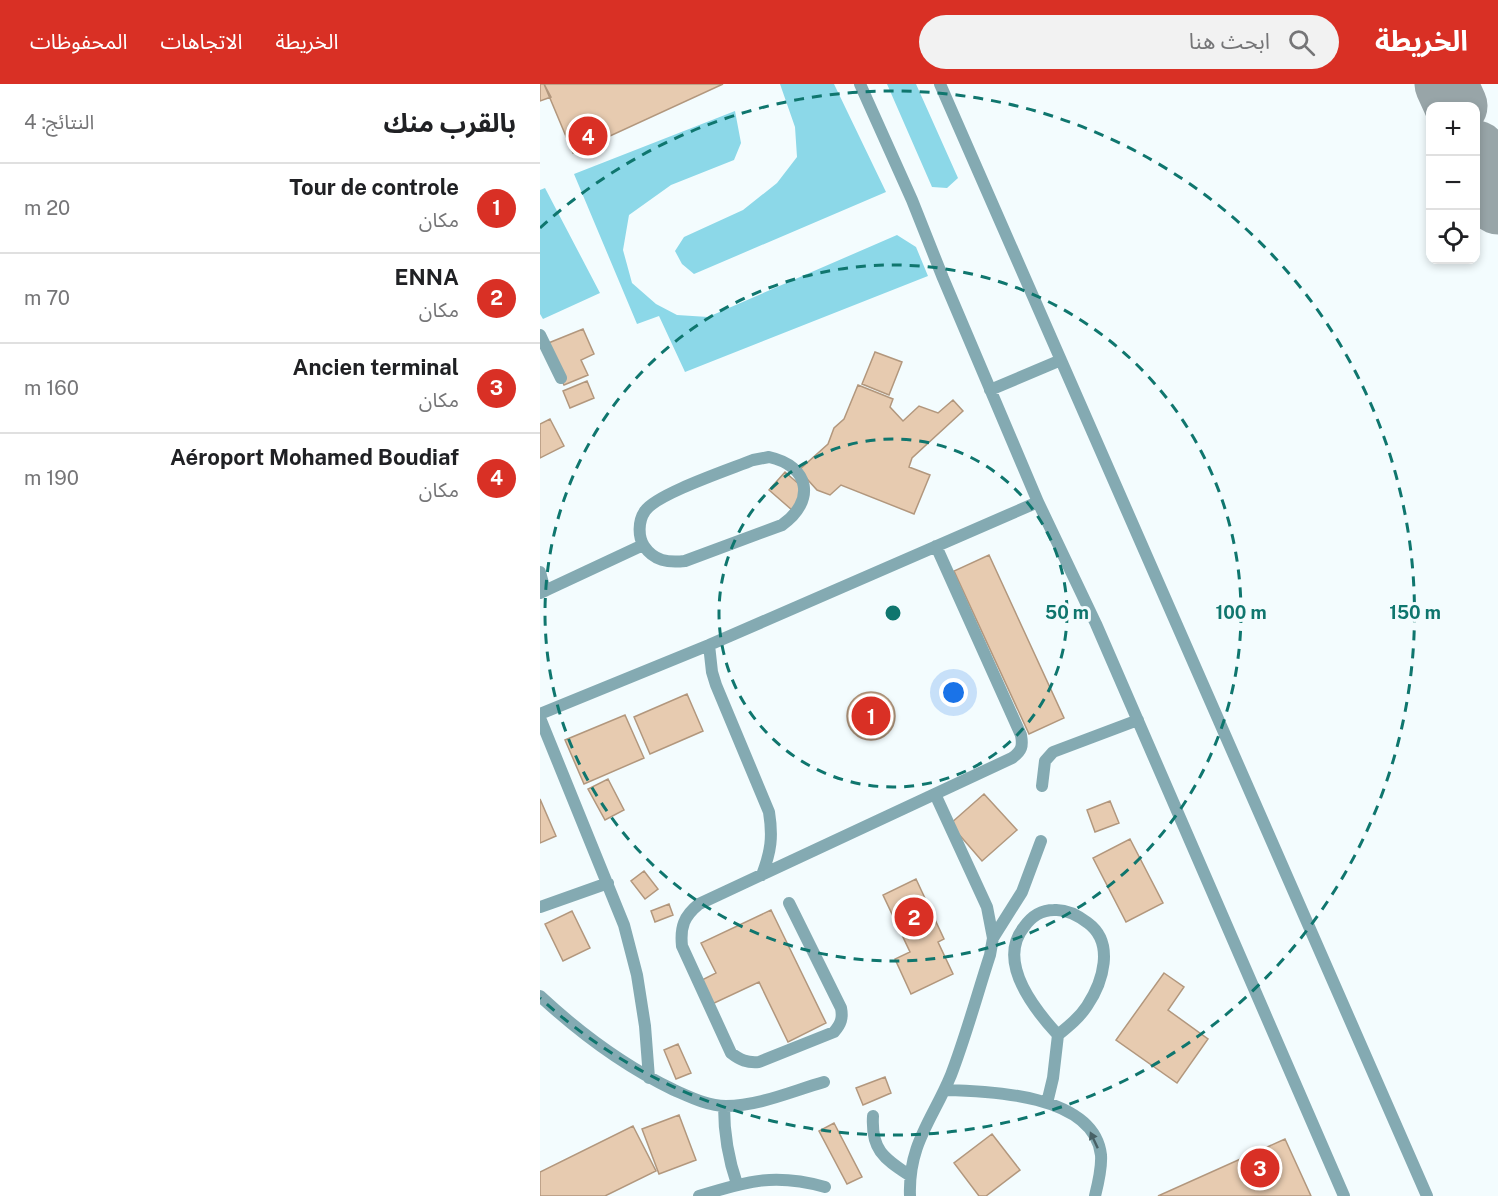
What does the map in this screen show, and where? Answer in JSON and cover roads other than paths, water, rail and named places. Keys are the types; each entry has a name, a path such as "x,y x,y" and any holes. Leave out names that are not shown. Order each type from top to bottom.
{"lane":[{"path":"860,84 916,208 1038,502 1096,624 1344,1196"},
{"path":"940,84 1427,1196"},
{"path":"540,334 561,378"},
{"path":"990,390 1061,360"},
{"path":"769,457 784,460 797,471 803,486 803,502 795,516 782,525 685,561 669,563 654,557 643,545 639,528 645,511 658,499 753,460 769,457"},
{"path":"540,714 709,645 1038,502"},
{"path":"540,572 542,592 643,545"},
{"path":"789,903 841,1008 843,1017 834,1032 759,1062 749,1063 739,1060 730,1053 682,946 680,934 683,922 690,911 699,904 1020,753 1023,744 1021,735 936,546"},
{"path":"709,645 716,685 770,812 773,832 771,853 762,875"},
{"path":"540,718 624,925 637,975 645,1026 649,1078"},
{"path":"1042,786 1045,761 1053,752 1138,720"},
{"path":"910,1196 909,1175 916,1146 945,1090 990,955 993,938 987,908 934,794"},
{"path":"993,938 1022,892 1041,841"},
{"path":"540,907 608,883"},
{"path":"1047,1103 1053,1078 1058,1035 1086,1007 1096,989 1103,970 1104,948 1095,928 1077,915 1055,909 1032,916 1018,934 1014,957 1019,978 1029,999 1058,1035"},
{"path":"540,996 564,1019 605,1051 649,1078 696,1100 724,1106 751,1104 824,1082"},
{"path":"945,1090 987,1091 1023,1096 1047,1103 1077,1118 1093,1133 1101,1154 1095,1196"},
{"path":"724,1106 724,1133 729,1160 737,1184"},
{"path":"873,1116 872,1133 878,1149 889,1162 909,1175"},
{"path":"699,1196 737,1184 766,1179 786,1178 825,1186"}],"place":[{"name":"Aéroport Mohamed Boudiaf","path":"588,136"},
{"name":"Tour de controle","path":"871,716"},
{"name":"ENNA","path":"914,917"},
{"name":"Ancien terminal","path":"1260,1168"}]}
